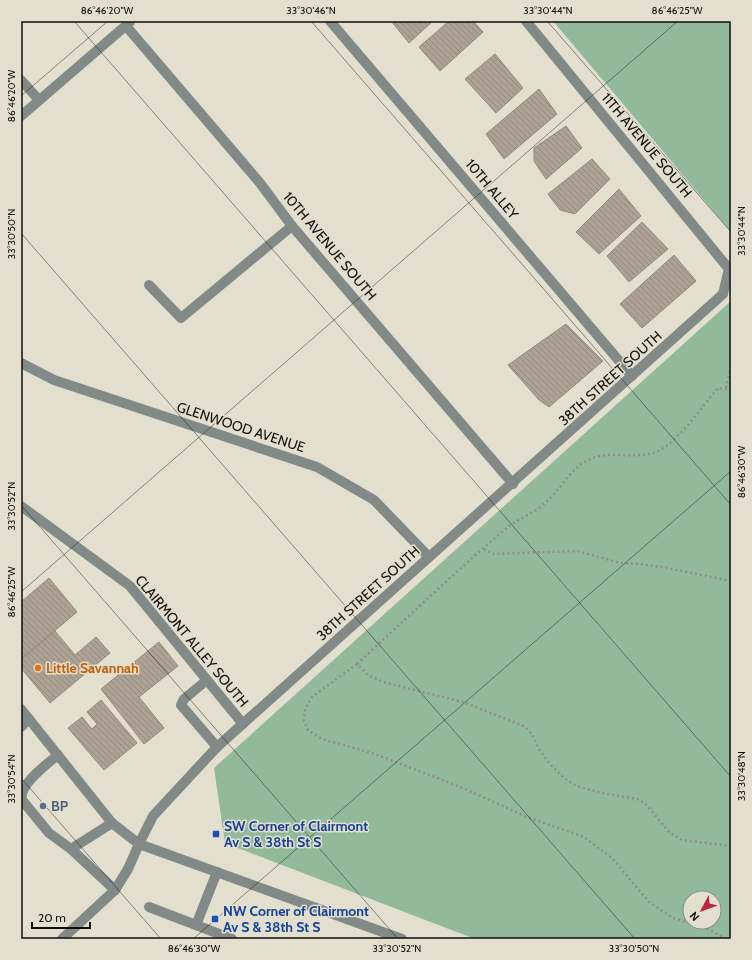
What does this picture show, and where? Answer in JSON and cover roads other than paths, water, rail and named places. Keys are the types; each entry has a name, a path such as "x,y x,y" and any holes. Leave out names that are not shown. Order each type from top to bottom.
{"street":[{"name":"10TH ALLEY","path":"330,21 632,376"},
{"name":"11TH AVENUE SOUTH","path":"526,21 729,269 723,294"},
{"path":"21,116 128,23"},
{"name":"10TH AVENUE SOUTH","path":"128,23 260,183 292,226 513,484"},
{"path":"21,80 39,100"},
{"path":"149,285 180,318 292,226"},
{"name":"38TH STREET SOUTH","path":"62,939 115,890 128,869 153,816 217,747 429,557 513,484 723,294"},
{"name":"GLENWOOD AVENUE","path":"21,363 54,380 317,467 374,500 429,557"},
{"name":"CLAIRMONT ALLEY SOUTH","path":"21,506 130,586 243,724"},
{"path":"207,680 184,699 181,705 217,747"},
{"path":"21,709 112,823 139,844 402,939"},
{"path":"21,727 29,719"},
{"path":"58,755 31,779 21,798 49,833 70,849 115,890"},
{"path":"70,849 112,823"},
{"path":"196,925 217,872"},
{"path":"149,907 232,939"}],"place":[{"name":"Little Savannah","path":"38,668"},
{"name":"BP","path":"43,806"},
{"name":"SW Corner of Clairmont Av S & 38th St S","path":"216,834"},
{"name":"NW Corner of Clairmont Av S & 38th St S","path":"215,919"}]}
